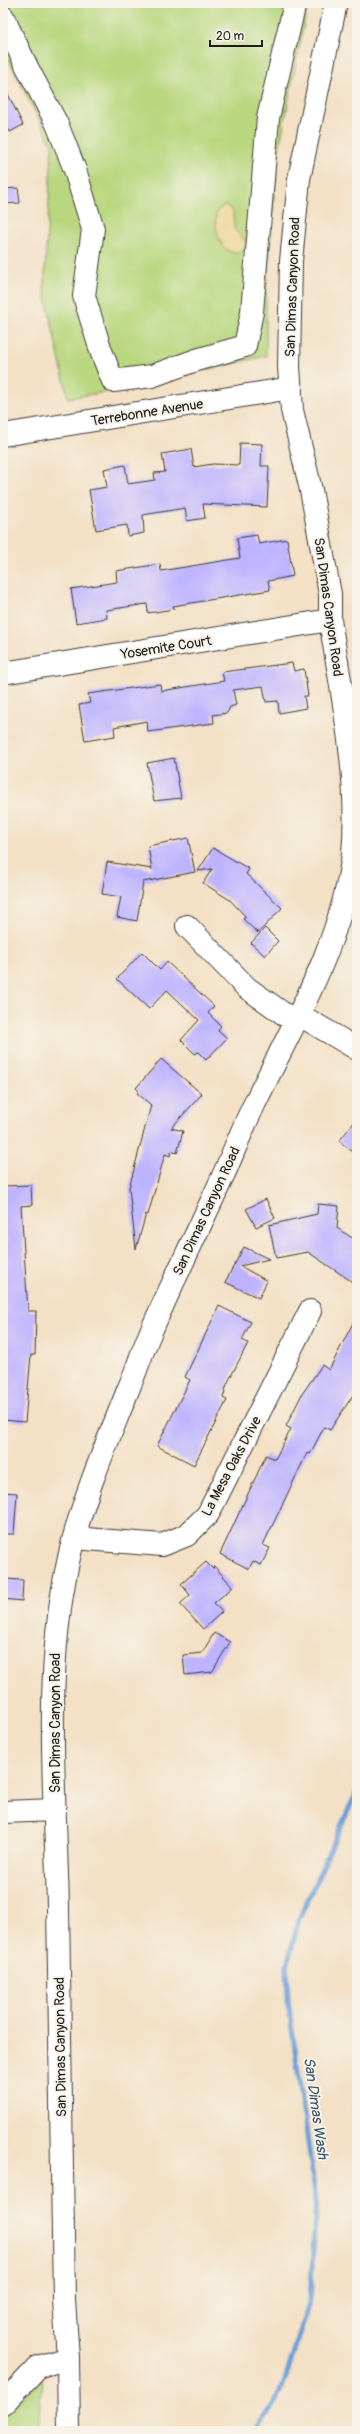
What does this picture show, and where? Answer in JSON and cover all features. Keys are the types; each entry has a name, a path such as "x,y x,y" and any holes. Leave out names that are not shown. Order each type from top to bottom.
{"street":[{"path":"3,17 26,67 57,124 75,170 93,229 84,296 101,351 113,381 152,376 196,360 245,346 252,312 268,118 295,3"},
{"name":"San Dimas Canyon Road","path":"69,2431 68,2358 64,2300 53,1734 54,1656 63,1587 74,1538 98,1464 147,1339 296,1018 311,994 344,900 353,854 356,778 330,620 330,594 311,490 292,410 291,388 291,262 298,179 336,3"},
{"name":"Terrebonne Avenue","path":"3,435 291,388"},
{"name":"Yosemite Court","path":"3,673 330,620"},
{"path":"187,926 247,988 296,1018 357,1049"},
{"name":"La Mesa Oaks Drive","path":"74,1538 162,1545 187,1535 208,1514 310,1311"},
{"path":"3,1812 55,1810"},
{"path":"3,2404 38,2367 68,2358"}],"green space":[{"path":"3,3 308,3 278,154 266,290 266,356 113,391 68,398 44,289 52,145 3,49"},
{"path":"42,2379 38,2431 3,2431 3,2417"}],"sand":[{"path":"225,205 233,211 234,229 246,242 245,248 237,253 226,249 219,238 217,231 217,211"}],"building":[{"path":"3,84 23,125 10,132 5,123 3,124"},
{"path":"18,188 20,203 3,204 3,189"},
{"path":"240,443 262,444 261,466 269,466 267,507 203,504 205,518 187,521 185,508 143,515 144,533 128,536 127,525 96,530 89,490 107,487 104,469 125,465 128,484 155,480 154,473 165,472 162,454 191,449 194,467 213,464 239,465"},
{"path":"257,535 259,544 287,539 293,576 268,581 270,590 173,606 174,609 148,613 147,604 106,610 107,618 76,623 71,589 117,582 116,571 160,564 161,571 240,558 237,538"},
{"path":"292,663 294,671 304,669 308,696 304,696 306,708 279,713 278,701 266,702 263,686 233,690 236,705 230,707 227,713 213,715 214,723 148,732 147,721 114,727 115,736 85,741 79,705 90,703 88,694 160,684 161,691 224,681 222,672"},
{"path":"174,758 181,798 154,801 147,763"},
{"path":"188,838 195,872 143,882 137,921 117,917 121,897 102,894 107,862 152,869 148,846"},
{"path":"213,848 249,869 246,874 282,908 258,933 243,919 246,917 230,900 203,883 212,869 198,871"},
{"path":"265,928 278,941 265,956 251,943"},
{"path":"142,952 160,970 167,962 214,1006 208,1013 221,1026 218,1030 227,1038 206,1060 198,1052 195,1054 181,1040 199,1020 167,990 149,1009 117,979"},
{"path":"161,1059 202,1094 171,1128 183,1131 177,1153 171,1151 170,1156 165,1154 148,1215 146,1214 136,1249 129,1188 151,1105 137,1093 139,1091 136,1088"},
{"path":"357,1119 357,1155 339,1141"},
{"path":"31,1185 32,1205 21,1206 28,1311 36,1311 35,1355 31,1355 25,1422 3,1420 3,1186"},
{"path":"266,1199 275,1218 256,1227 246,1209"},
{"path":"318,1204 339,1206 337,1228 357,1241 357,1285 308,1252 276,1258 269,1225 317,1214"},
{"path":"244,1247 269,1259 240,1266 267,1281 259,1298 225,1282"},
{"path":"219,1306 251,1322 242,1340 248,1343 227,1384 223,1398 227,1400 194,1465 157,1446 190,1380 185,1377"},
{"path":"357,1315 357,1389 330,1430 324,1427 310,1454 307,1453 263,1545 270,1548 261,1565 253,1561 249,1569 220,1554 266,1455 275,1459 291,1429 286,1426 302,1394 322,1365 329,1370"},
{"path":"3,1492 17,1493 14,1534 3,1534"},
{"path":"206,1562 213,1569 214,1566 233,1587 214,1603 222,1612 203,1629 180,1604 190,1595 181,1584"},
{"path":"4,1579 23,1580 22,1601 3,1599"},
{"path":"214,1633 230,1642 212,1672 185,1675 183,1655 202,1653"}],"waterway":[{"name":"San Dimas Wash","path":"256,2431 281,2393 310,2300 316,2200 288,2000 287,1965 299,1919 357,1791"}]}
